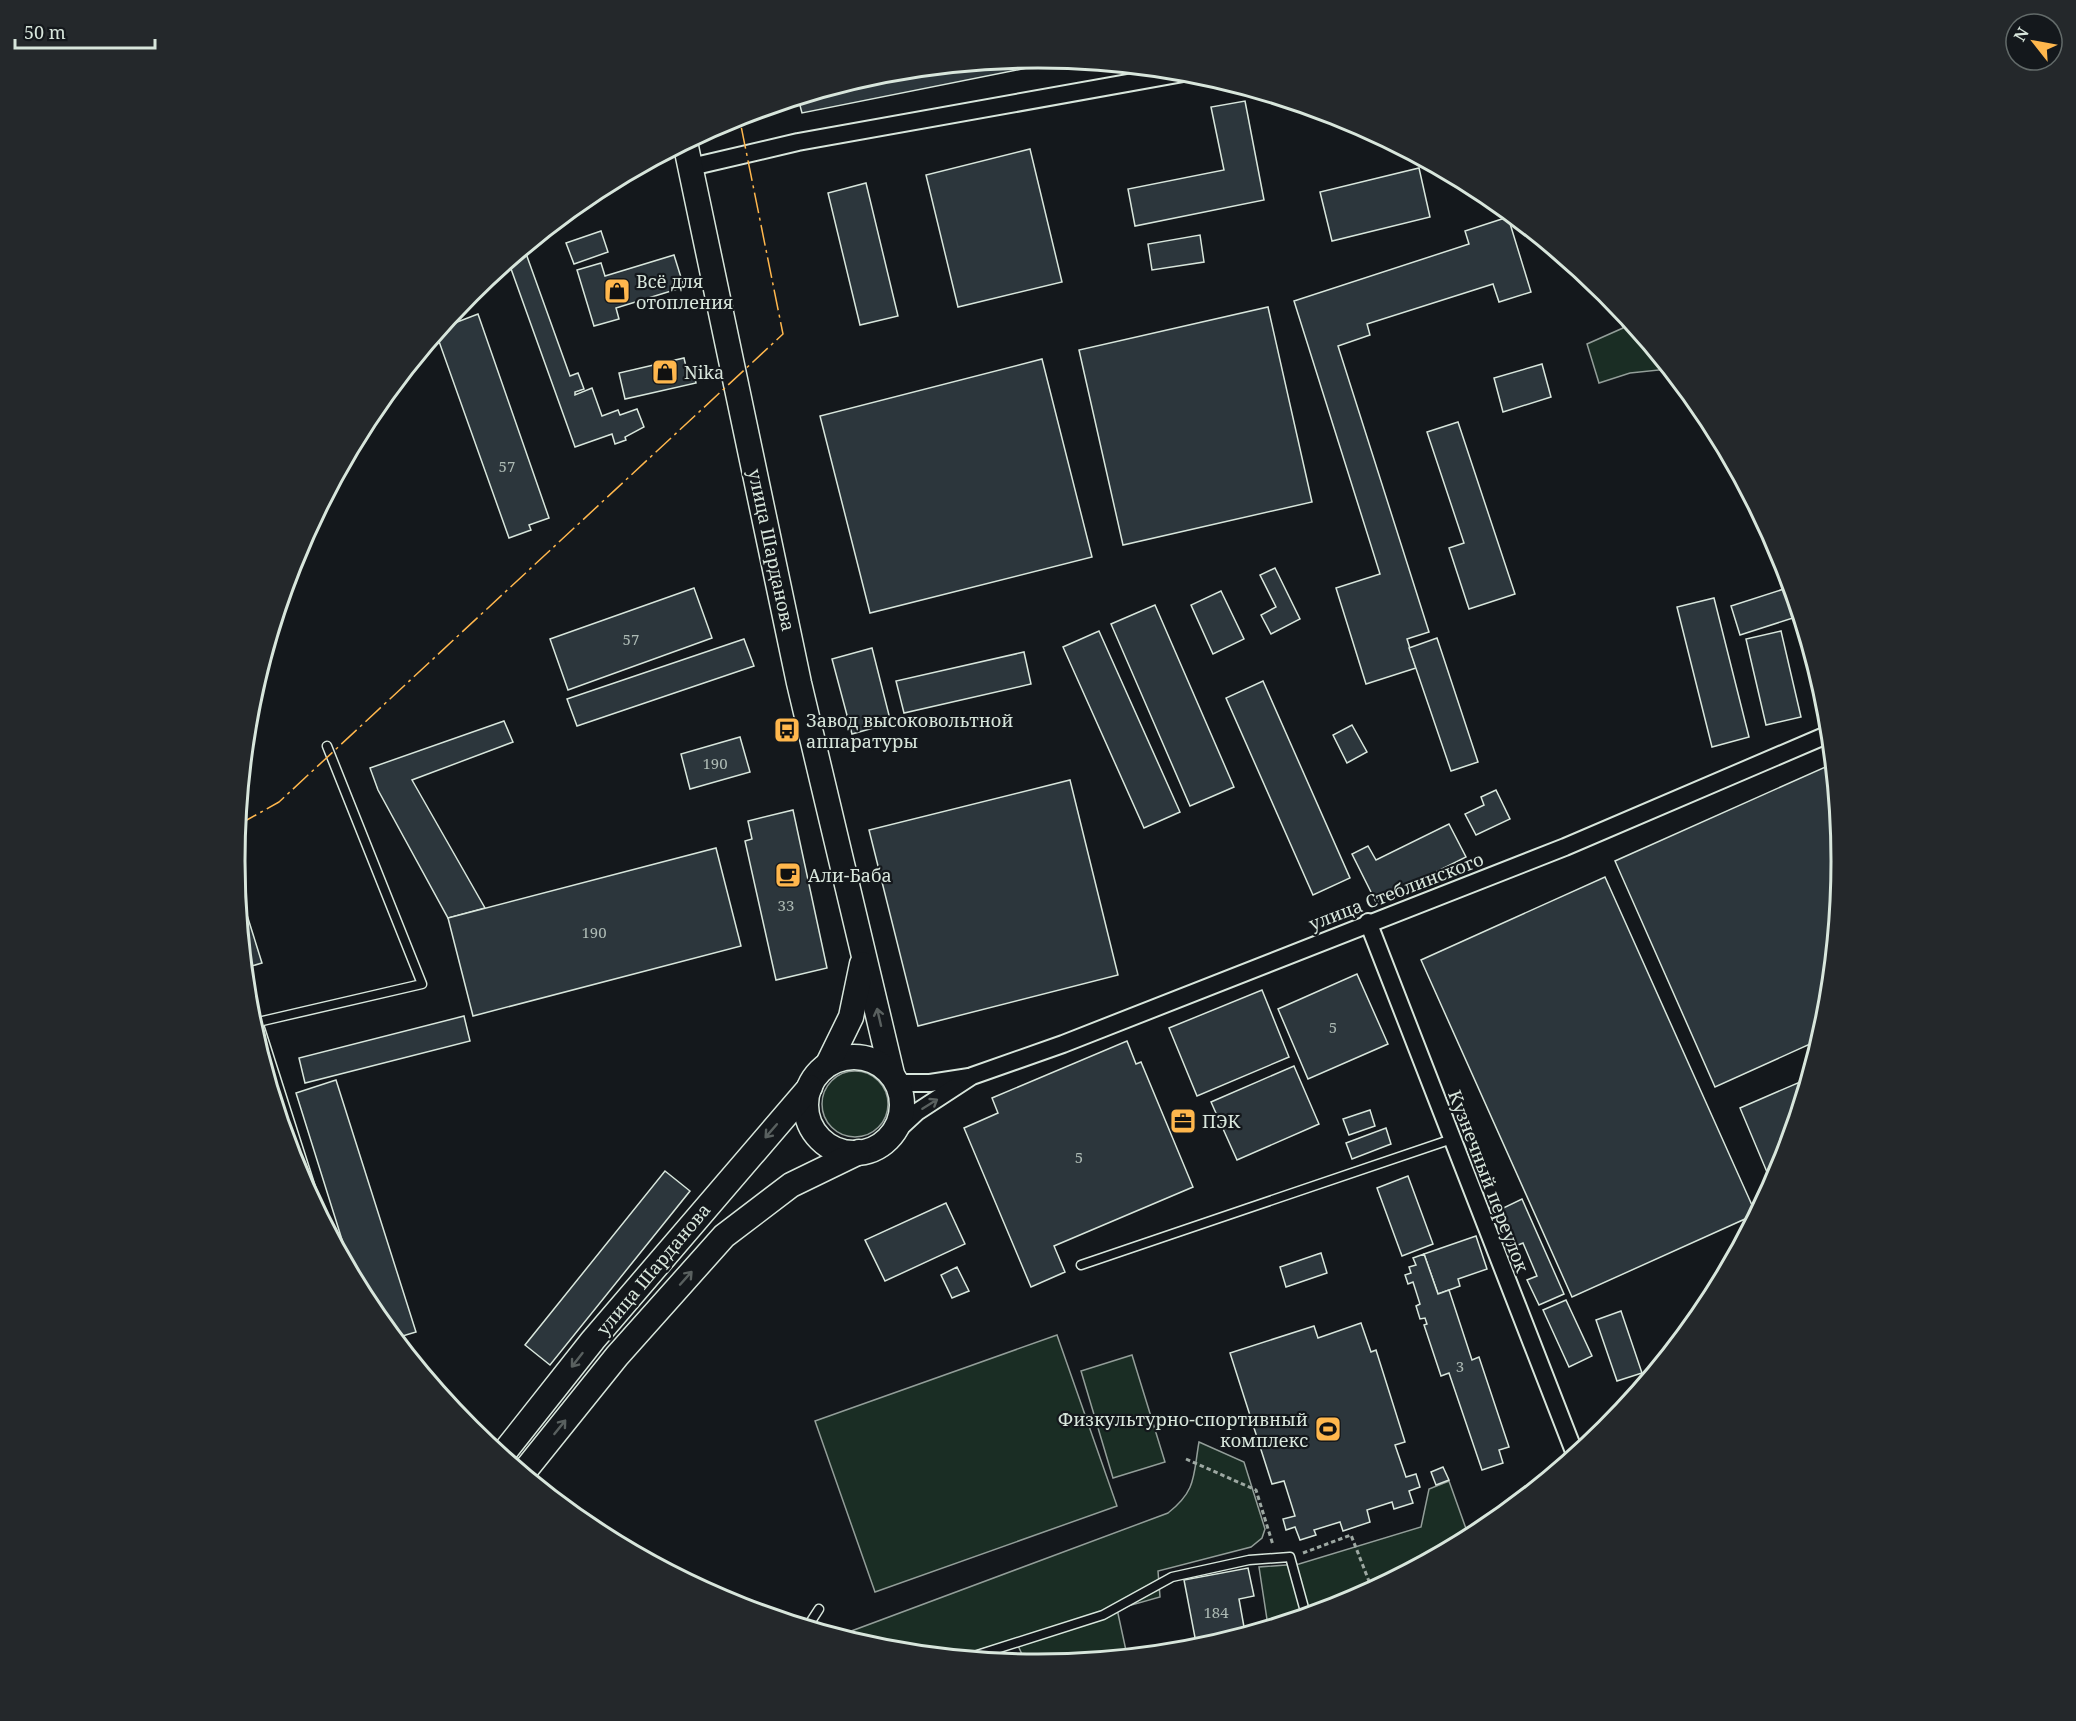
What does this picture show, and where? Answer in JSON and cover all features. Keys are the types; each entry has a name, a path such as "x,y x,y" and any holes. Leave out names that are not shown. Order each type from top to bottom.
{"main road":[{"name":"улица Шарданова","path":"687,149 799,683 895,1079"},
{"path":"828,1064 851,1017 864,956"},
{"path":"855,1056 881,1065 895,1079 902,1096 902,1110 891,1136 877,1147 859,1152 835,1149 816,1134 807,1111 810,1087 820,1071 828,1064 841,1058 855,1056"},
{"name":"улица Шарданова","path":"507,1449 593,1340 810,1087"},
{"name":"улица Шарданова","path":"528,1467 617,1356 724,1236 791,1185 859,1152"}],"street":[{"path":"691,168 798,142 1160,77"},
{"name":"улица Стеблинского","path":"972,1076 1064,1044 1368,922 1565,847 1821,737"},
{"name":"Кузнечный переулок","path":"1368,922 1572,1447"},
{"path":"895,1079 930,1083 972,1076"},
{"path":"891,1136 917,1112 972,1076"}],"lane":[{"path":"261,1021 423,984 327,746"},
{"path":"273,1070 291,1125"},
{"path":"1081,1265 1452,1139"},
{"path":"987,1652 1103,1616 1172,1577 1249,1560 1290,1557 1304,1607"},
{"path":"812,1620 819,1609"}],"path":[{"path":"1186,1459 1256,1490 1278,1558"},
{"path":"1290,1557 1351,1535 1369,1581"}],"green space":[{"path":"1622,325 1660,370 1630,373 1599,383 1587,344 1623,328"},
{"path":"855,1071 868,1074 878,1081 885,1091 888,1104 885,1117 878,1127 868,1134 855,1137 842,1134 832,1127 825,1117 822,1104 825,1091 832,1081 842,1074"},
{"path":"1057,1335 1117,1506 875,1592 815,1421"},
{"path":"1132,1355 1165,1462 1113,1478 1081,1371"},
{"path":"1199,1442 1244,1462 1265,1529 1262,1538 1251,1547 1158,1571 1160,1597 1117,1609 1126,1649 1022,1653 1015,1639 976,1651 934,1647 852,1631 1168,1513 1184,1497 1194,1473"},
{"path":"1449,1481 1466,1528 1389,1572 1341,1593 1267,1619 1259,1567 1299,1564 1421,1527 1429,1489"}],"building":[{"path":"1026,68 802,113 800,105 883,83 934,74"},
{"path":"1245,101 1264,200 1135,226 1128,189 1224,170 1211,107"},
{"path":"1030,149 1062,282 958,307 926,175"},
{"path":"1419,168 1430,217 1332,241 1320,192"},
{"path":"866,183 898,316 860,325 828,193"},
{"path":"1503,218 1510,223 1531,292 1499,302 1493,284 1367,324 1370,335 1338,346 1429,632 1407,639 1416,668 1366,684 1336,588 1380,574 1294,301 1469,244 1465,231"},
{"path":"601,231 608,252 574,264 566,243"},
{"path":"1200,235 1204,262 1152,270 1148,244"},
{"path":"526,255 570,376 578,373 584,389 575,392 575,395 592,388 602,416 618,410 620,415 637,409 644,427 625,437 626,440 615,444 612,434 575,447 511,268"},
{"path":"674,255 684,287 616,308 619,319 594,326 577,270 601,263 605,276"},
{"path":"1268,307 1312,502 1123,545 1079,350"},
{"path":"478,314 549,518 529,525 531,530 509,538 439,342 456,322"},
{"path":"684,358 687,371 693,370 696,383 625,399 619,373"},
{"path":"1042,359 1092,557 870,613 820,416"},
{"path":"1542,364 1551,397 1503,412 1494,378"},
{"path":"1458,422 1515,594 1469,609 1449,548 1464,543 1427,432"},
{"path":"1275,568 1300,619 1271,634 1261,615 1276,607 1260,575"},
{"path":"694,588 712,638 568,690 550,639"},
{"path":"1783,589 1793,618 1740,635 1731,606"},
{"path":"1221,591 1244,639 1213,654 1191,605"},
{"path":"1714,598 1749,737 1712,747 1677,607"},
{"path":"1155,605 1234,787 1190,806 1111,624"},
{"path":"1099,631 1180,812 1144,828 1063,647"},
{"path":"1781,631 1801,717 1766,725 1746,639"},
{"path":"1437,638 1478,762 1451,771 1409,648"},
{"path":"744,639 754,666 577,726 567,699"},
{"path":"872,648 891,723 852,734 832,659"},
{"path":"1024,652 1031,684 904,713 896,681"},
{"path":"1263,681 1350,878 1313,895 1226,698"},
{"path":"504,721 513,742 412,780 485,908 448,918 378,790 370,768"},
{"path":"1352,725 1367,752 1347,763 1333,735"},
{"path":"740,737 750,772 690,789 681,754"},
{"path":"1825,767 1831,860 1829,912 1824,964 1809,1044 1715,1087 1615,861"},
{"path":"1070,780 1118,975 918,1026 869,830"},
{"path":"1496,790 1510,819 1476,835 1465,814 1484,805 1481,797"},
{"path":"793,810 827,968 776,980 745,841 752,839 748,821"},
{"path":"1449,824 1466,857 1376,902 1352,854 1368,846 1376,860"},
{"path":"716,848 741,946 473,1016 448,918"},
{"path":"1605,877 1752,1205 1745,1219 1572,1297 1421,960"},
{"path":"247,916 262,963 252,966"},
{"path":"1357,974 1388,1044 1308,1079 1278,1009"},
{"path":"1262,990 1289,1057 1197,1096 1169,1028"},
{"path":"464,1016 470,1041 305,1083 299,1058"},
{"path":"1127,1041 1136,1064 1141,1062 1193,1187 1054,1246 1065,1272 1031,1287 964,1128 998,1113 992,1098"},
{"path":"1294,1066 1319,1124 1237,1160 1211,1102"},
{"path":"336,1080 416,1332 404,1336 379,1301 342,1240 296,1093"},
{"path":"1799,1082 1767,1172 1740,1108"},
{"path":"1370,1110 1375,1126 1349,1135 1343,1119"},
{"path":"1386,1128 1391,1144 1352,1159 1346,1143"},
{"path":"665,1171 690,1191 550,1365 525,1345"},
{"path":"1408,1176 1433,1244 1402,1256 1377,1188"},
{"path":"1522,1199 1564,1294 1539,1305 1527,1280 1537,1276 1523,1243 1513,1247 1497,1211"},
{"path":"946,1203 965,1244 885,1281 865,1240"},
{"path":"1476,1236 1487,1269 1458,1279 1460,1286 1438,1294 1424,1254"},
{"path":"1321,1253 1327,1273 1286,1287 1280,1267"},
{"path":"1424,1254 1438,1294 1449,1290 1472,1360 1479,1357 1509,1447 1499,1450 1503,1463 1482,1470 1449,1373 1441,1376 1424,1325 1427,1324 1425,1318 1420,1319 1416,1306 1420,1304 1413,1282 1408,1284 1405,1275 1411,1273 1409,1267 1416,1265 1413,1258"},
{"path":"957,1267 969,1291 952,1298 941,1275"},
{"path":"1566,1300 1592,1356 1569,1367 1543,1310"},
{"path":"1621,1311 1642,1373 1617,1381 1596,1320"},
{"path":"1361,1323 1371,1352 1376,1350 1405,1442 1395,1445 1406,1477 1416,1474 1420,1487 1409,1491 1413,1503 1394,1509 1392,1502 1367,1510 1370,1522 1343,1531 1340,1522 1314,1530 1316,1535 1300,1540 1295,1527 1286,1530 1283,1519 1295,1516 1284,1481 1272,1484 1230,1353 1314,1326 1318,1338"},
{"path":"1443,1467 1449,1480 1436,1485 1431,1472"},
{"path":"1248,1568 1254,1596 1239,1599 1244,1626 1195,1638 1184,1580"}],"power":[{"path":"247,820 279,802 783,334 741,126"}],"place":[{"name":"Всё для отопления","path":"617,291"},
{"name":"Nika","path":"665,372"},
{"name":"Завод высоковольтной аппаратуры","path":"787,730"},
{"name":"Али-Баба","path":"788,875"},
{"name":"ПЭК","path":"1183,1121"},
{"name":"Физкультурно-спортивный комплекс","path":"1328,1429"}]}
